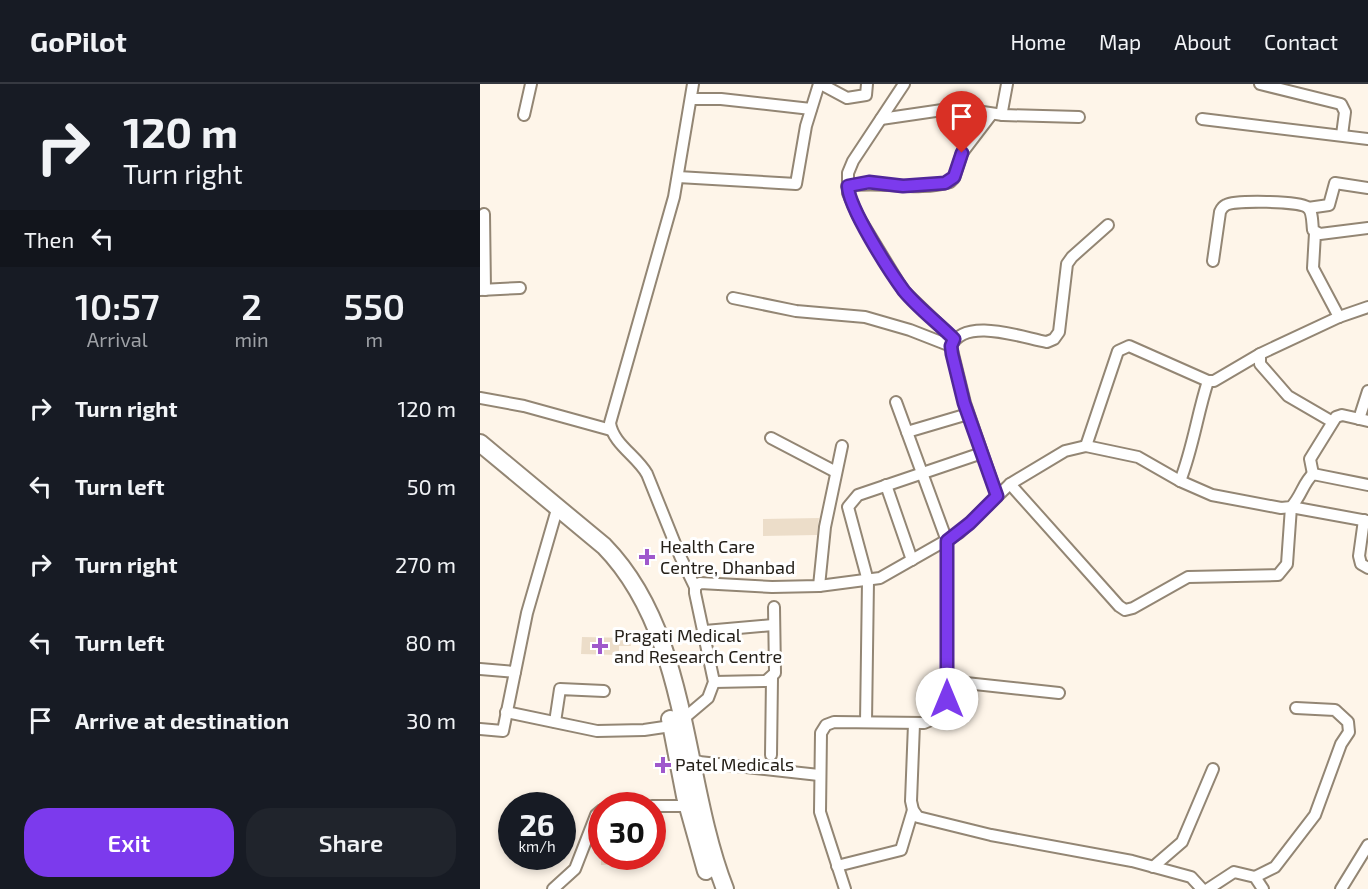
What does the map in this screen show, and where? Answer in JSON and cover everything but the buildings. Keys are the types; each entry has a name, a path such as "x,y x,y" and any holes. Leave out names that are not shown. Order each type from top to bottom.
{"highway":[{"path":"480,443 557,512 606,562 634,603 690,761 706,834 725,889"},
{"path":"480,454 557,512"},
{"path":"677,723 687,806 698,849 713,889"}],"street":[{"path":"524,115 531,84"},
{"path":"506,712 597,731 644,730 677,723 708,698 714,682 695,587 647,474 611,430 611,417 663,243 678,177 693,84"},
{"path":"678,177 796,184 806,126 820,84 847,98 866,94 867,84"},
{"path":"904,84 853,161 848,173 850,200 903,290 953,342 968,414 997,496"},
{"path":"1004,115 1002,111 1007,84"},
{"path":"1260,84 1341,104 1346,112 1342,135"},
{"path":"691,99 721,99 811,109"},
{"path":"881,119 956,108 991,115 1079,117"},
{"path":"848,186 869,182 903,186 950,182 962,153 991,115"},
{"path":"1202,118 1368,139"},
{"path":"1213,261 1220,212 1228,203 1266,201 1308,208 1329,205 1335,183 1368,188"},
{"path":"1308,208 1315,233 1314,268 1339,317"},
{"path":"484,214 483,290 520,288"},
{"path":"953,342 962,334 996,330 1047,342 1054,339 1059,332 1066,264 1108,225"},
{"path":"1315,233 1368,228"},
{"path":"734,298 796,311 877,320 953,342"},
{"path":"1086,446 1118,351 1122,347 1129,346 1201,380 1214,381 1260,354 1339,317 1368,307"},
{"path":"1260,354 1260,364 1288,396 1331,421"},
{"path":"1180,481 1193,446 1201,401 1208,381"},
{"path":"1010,484 1125,610 1133,608 1179,581 1197,575 1278,574 1287,564 1291,507 1313,474 1310,459 1331,421 1342,415 1364,420 1368,391"},
{"path":"480,398 524,406 611,430"},
{"path":"845,889 820,812 821,733 826,725 834,722 914,724 933,719 942,711 947,699 947,541 896,402"},
{"path":"907,432 968,414"},
{"path":"771,438 836,472"},
{"path":"819,586 825,526 842,446"},
{"path":"695,587 706,582 772,587 819,586 868,581 891,574 947,541 970,523 1010,484 1065,451 1086,446 1138,457 1180,481 1212,495 1366,520 1359,556 1361,564 1368,568"},
{"path":"866,722 868,581 848,507 858,495 982,453"},
{"path":"1313,474 1368,485"},
{"path":"886,485 912,560"},
{"path":"480,729 503,731 527,613 557,512"},
{"path":"771,755 772,678 775,673 774,607"},
{"path":"705,631 773,625"},
{"path":"480,669 515,672"},
{"path":"714,682 766,681 772,678"},
{"path":"947,681 1059,693"},
{"path":"555,722 560,689 604,691"},
{"path":"1208,889 1234,872 1255,877 1275,867 1315,815 1338,751 1349,732 1348,722 1335,710 1296,708"},
{"path":"914,724 911,801 918,817 1153,867 1191,877 1202,889"},
{"path":"690,761 819,775"},
{"path":"1153,867 1182,842 1213,769"},
{"path":"666,806 687,806"},
{"path":"837,866 901,850 913,810"},
{"path":"553,889 575,869 588,836"},
{"path":"1341,889 1368,845"},
{"path":"1255,877 1263,889"}],"place":[{"name":"Health Care Centre, Dhanbad","path":"647,557"},
{"name":"Pragati Medical and Research Centre","path":"600,646"},
{"name":"Patel Medicals","path":"663,765"}],"route":[{"path":"947,699 947,541 959,533 997,496 964,403 952,354 951,346 954,339 903,290 858,216 850,200 848,186 869,182 896,186 950,182 962,153"}]}
